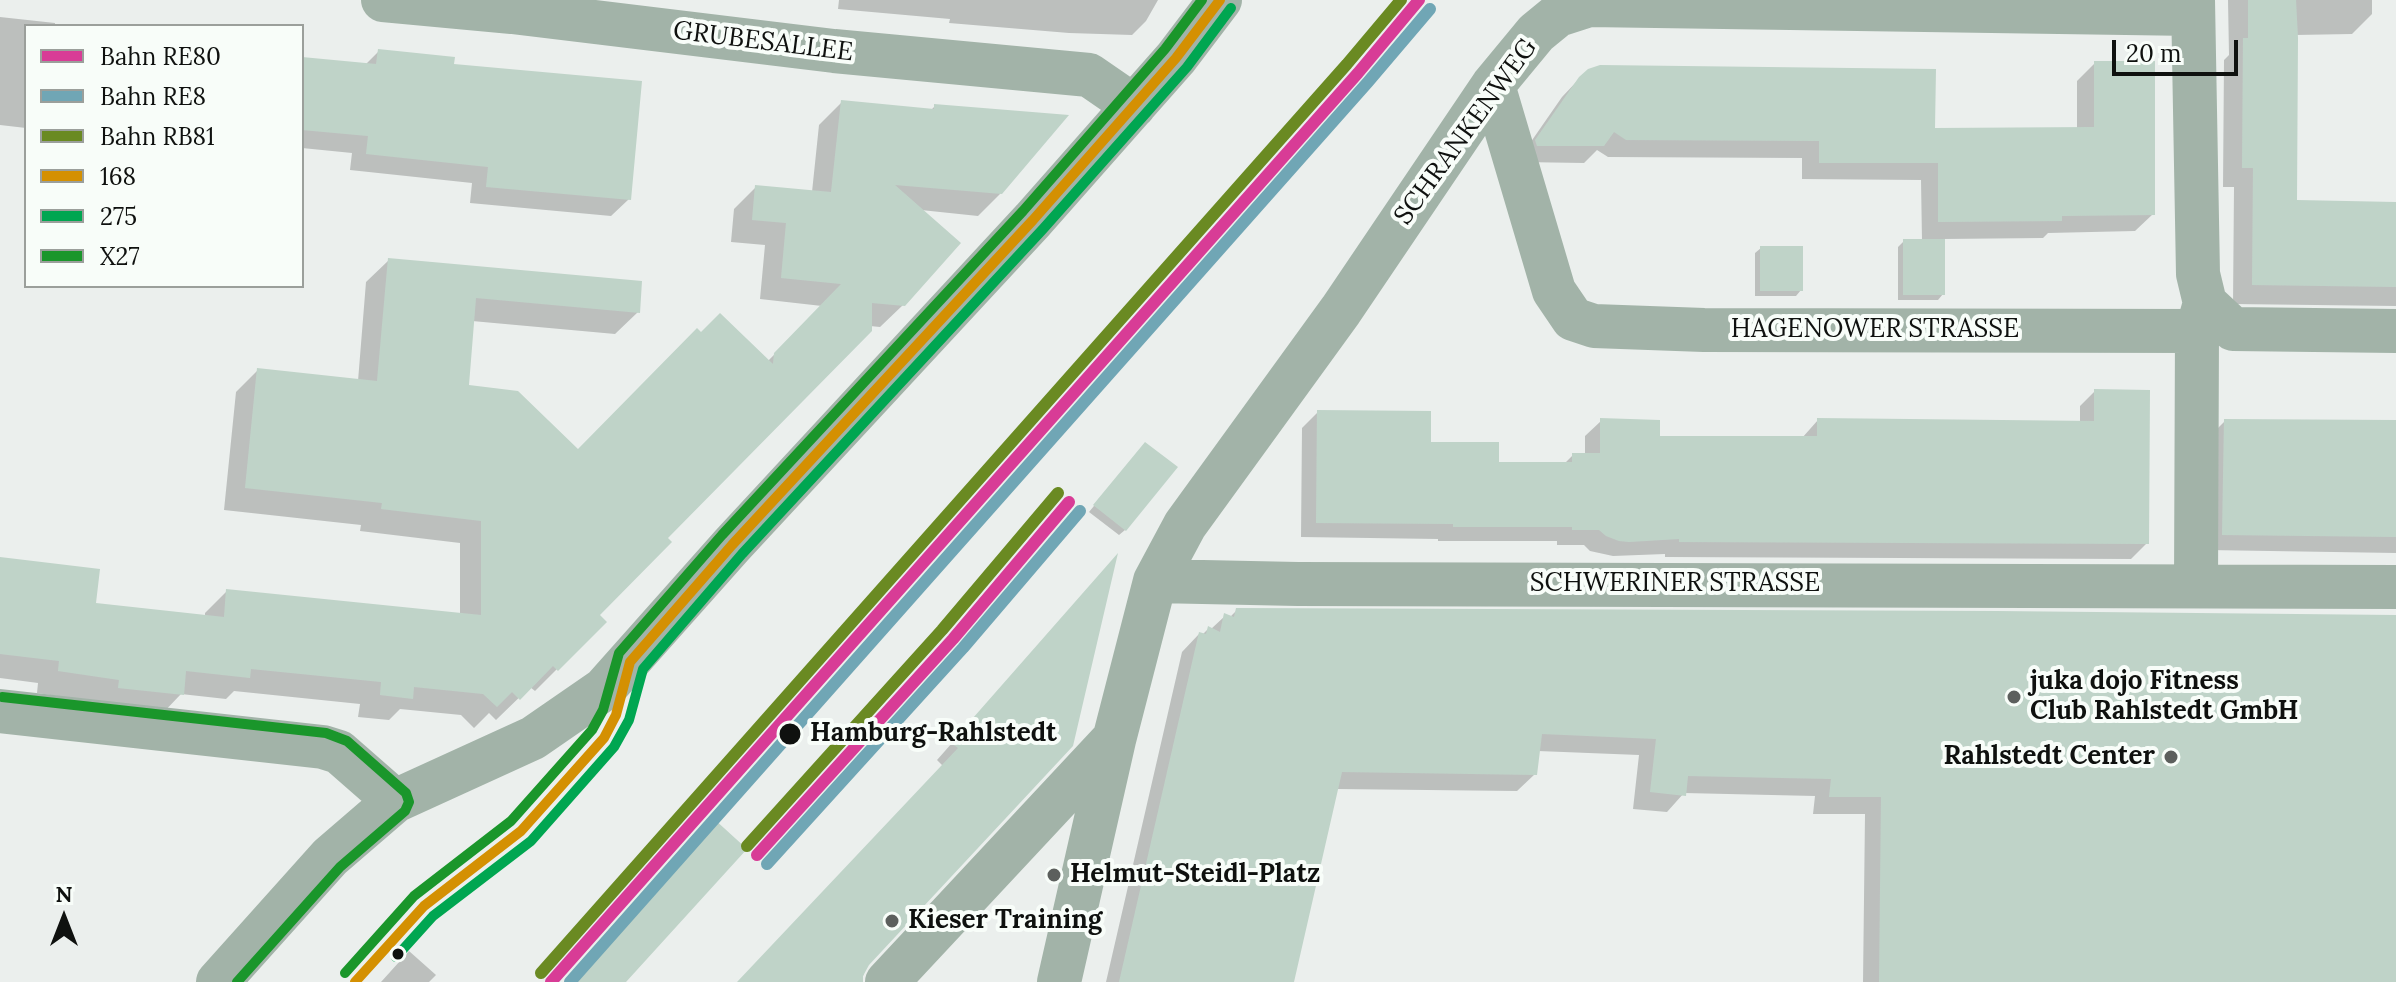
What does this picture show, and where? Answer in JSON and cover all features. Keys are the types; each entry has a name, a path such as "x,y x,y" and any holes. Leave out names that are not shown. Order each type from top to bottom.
{"street":[{"name":"GRUBESALLEE","path":"383,0 849,52 1089,75 1134,106"},
{"path":"218,982 330,857 395,801 533,738 604,689 732,545 1033,220 1176,58 1220,0"},
{"name":"SCHRANKENWEG","path":"1059,982 1114,740 1155,581 1185,525 1341,310 1493,85 1536,33 1558,15 1589,5 2193,7"},
{"path":"2193,7 2201,317 2196,586"},
{"name":"HAGENOWER STRASSE","path":"1493,85 1554,291 1573,319 1594,326 1704,330 2201,317"},
{"path":"2201,317 2233,329 2396,331"},
{"name":"SCHWERINER STRASSE","path":"1155,581 2396,587"},
{"path":"0,711 323,747 339,752 395,801"},
{"path":"887,982 1114,740"}],"building":[{"path":"2248,0 2296,0 2297,200 2396,202 2396,287 2252,285 2253,168 2242,168 2243,38 2248,38"},
{"path":"378,49 455,57 454,64 642,81 631,200 486,187 488,167 366,154 368,136 304,130 304,57 376,64"},
{"path":"2094,61 2155,61 2155,215 2062,216 2062,221 1938,222 1938,163 1819,163 1819,141 1626,140 1614,132 1604,146 1537,146 1535,140 1579,77 1588,69 1600,65 1936,69 1935,128 2094,127"},
{"path":"841,100 934,109 934,104 1069,115 1002,194 895,185 961,243 905,306 872,303 872,331 668,538 672,542 600,615 607,622 558,671 553,666 520,700 512,692 497,707 483,694 414,687 413,699 380,695 381,682 251,669 250,678 186,671 184,695 118,688 119,680 58,671 59,661 0,654 0,557 100,569 96,603 224,617 226,589 481,615 481,521 381,509 382,503 245,488 257,368 377,381 388,258 642,281 640,313 476,298 469,385 518,391 578,449 697,328 701,332 720,313 773,364 774,353 841,284 781,278 786,223 752,220 755,185 831,192"},
{"path":"1903,239 1945,239 1945,295 1903,295"},
{"path":"1760,246 1803,246 1803,291 1760,291"},
{"path":"2094,389 2150,390 2149,544 1679,542 1679,539 1629,542 1606,536 1599,530 1572,530 1572,527 1316,523 1317,410 1431,411 1431,442 1499,442 1499,462 1572,462 1572,453 1600,453 1600,418 1660,420 1660,436 1817,436 1817,418 2094,421"},
{"path":"2224,419 2396,420 2396,537 2222,535"},
{"path":"1145,442 1178,467 1126,531 1093,505"},
{"path":"1118,553 1073,746 869,965 863,982 737,982 958,748 951,743"},
{"path":"1236,608 2396,615 2396,982 1879,982 1881,797 1829,797 1831,779 1688,776 1686,796 1650,792 1656,739 1542,734 1537,775 1342,772 1294,982 1119,982 1199,632 1206,634 1208,626 1220,632 1224,613 1234,617"},
{"path":"713,818 747,849 626,982 566,982"}],"rail line":[{"name":"RB81","path":"541,973 1401,0"},
{"name":"RE80","path":"551,982 1358,73 1419,0"},
{"name":"RE8","path":"570,982 1430,9"},
{"name":"RB81","path":"747,846 942,630 1058,493"},
{"name":"RE80","path":"757,855 953,639 1069,502"},
{"name":"RE8","path":"767,864 963,648 1080,511"}],"transit line":[{"name":"X27","path":"345,973 414,896 511,821 592,730 603,710 619,653 722,535 1023,211 1165,49 1202,0"},
{"name":"168","path":"355,982 424,906 521,831 604,738 616,715 630,662 732,545 1033,220 1176,58 1220,0"},
{"name":"275","path":"396,957 433,916 531,841 614,747 629,720 643,669 742,554 1043,229 1187,67 1231,8"},
{"name":"X27","path":"2,697 326,733 347,741 406,793 409,802 405,811 340,867 237,982"}],"place":[{"name":"juka dojo Fitness Club Rahlstedt GmbH","path":"2014,697"},
{"name":"Hamburg-Rahlstedt","path":"790,734"},
{"name":"Rahlstedt Center","path":"2171,757"},
{"name":"Helmut-Steidl-Platz","path":"1054,875"},
{"name":"Kieser Training","path":"892,921"}]}
